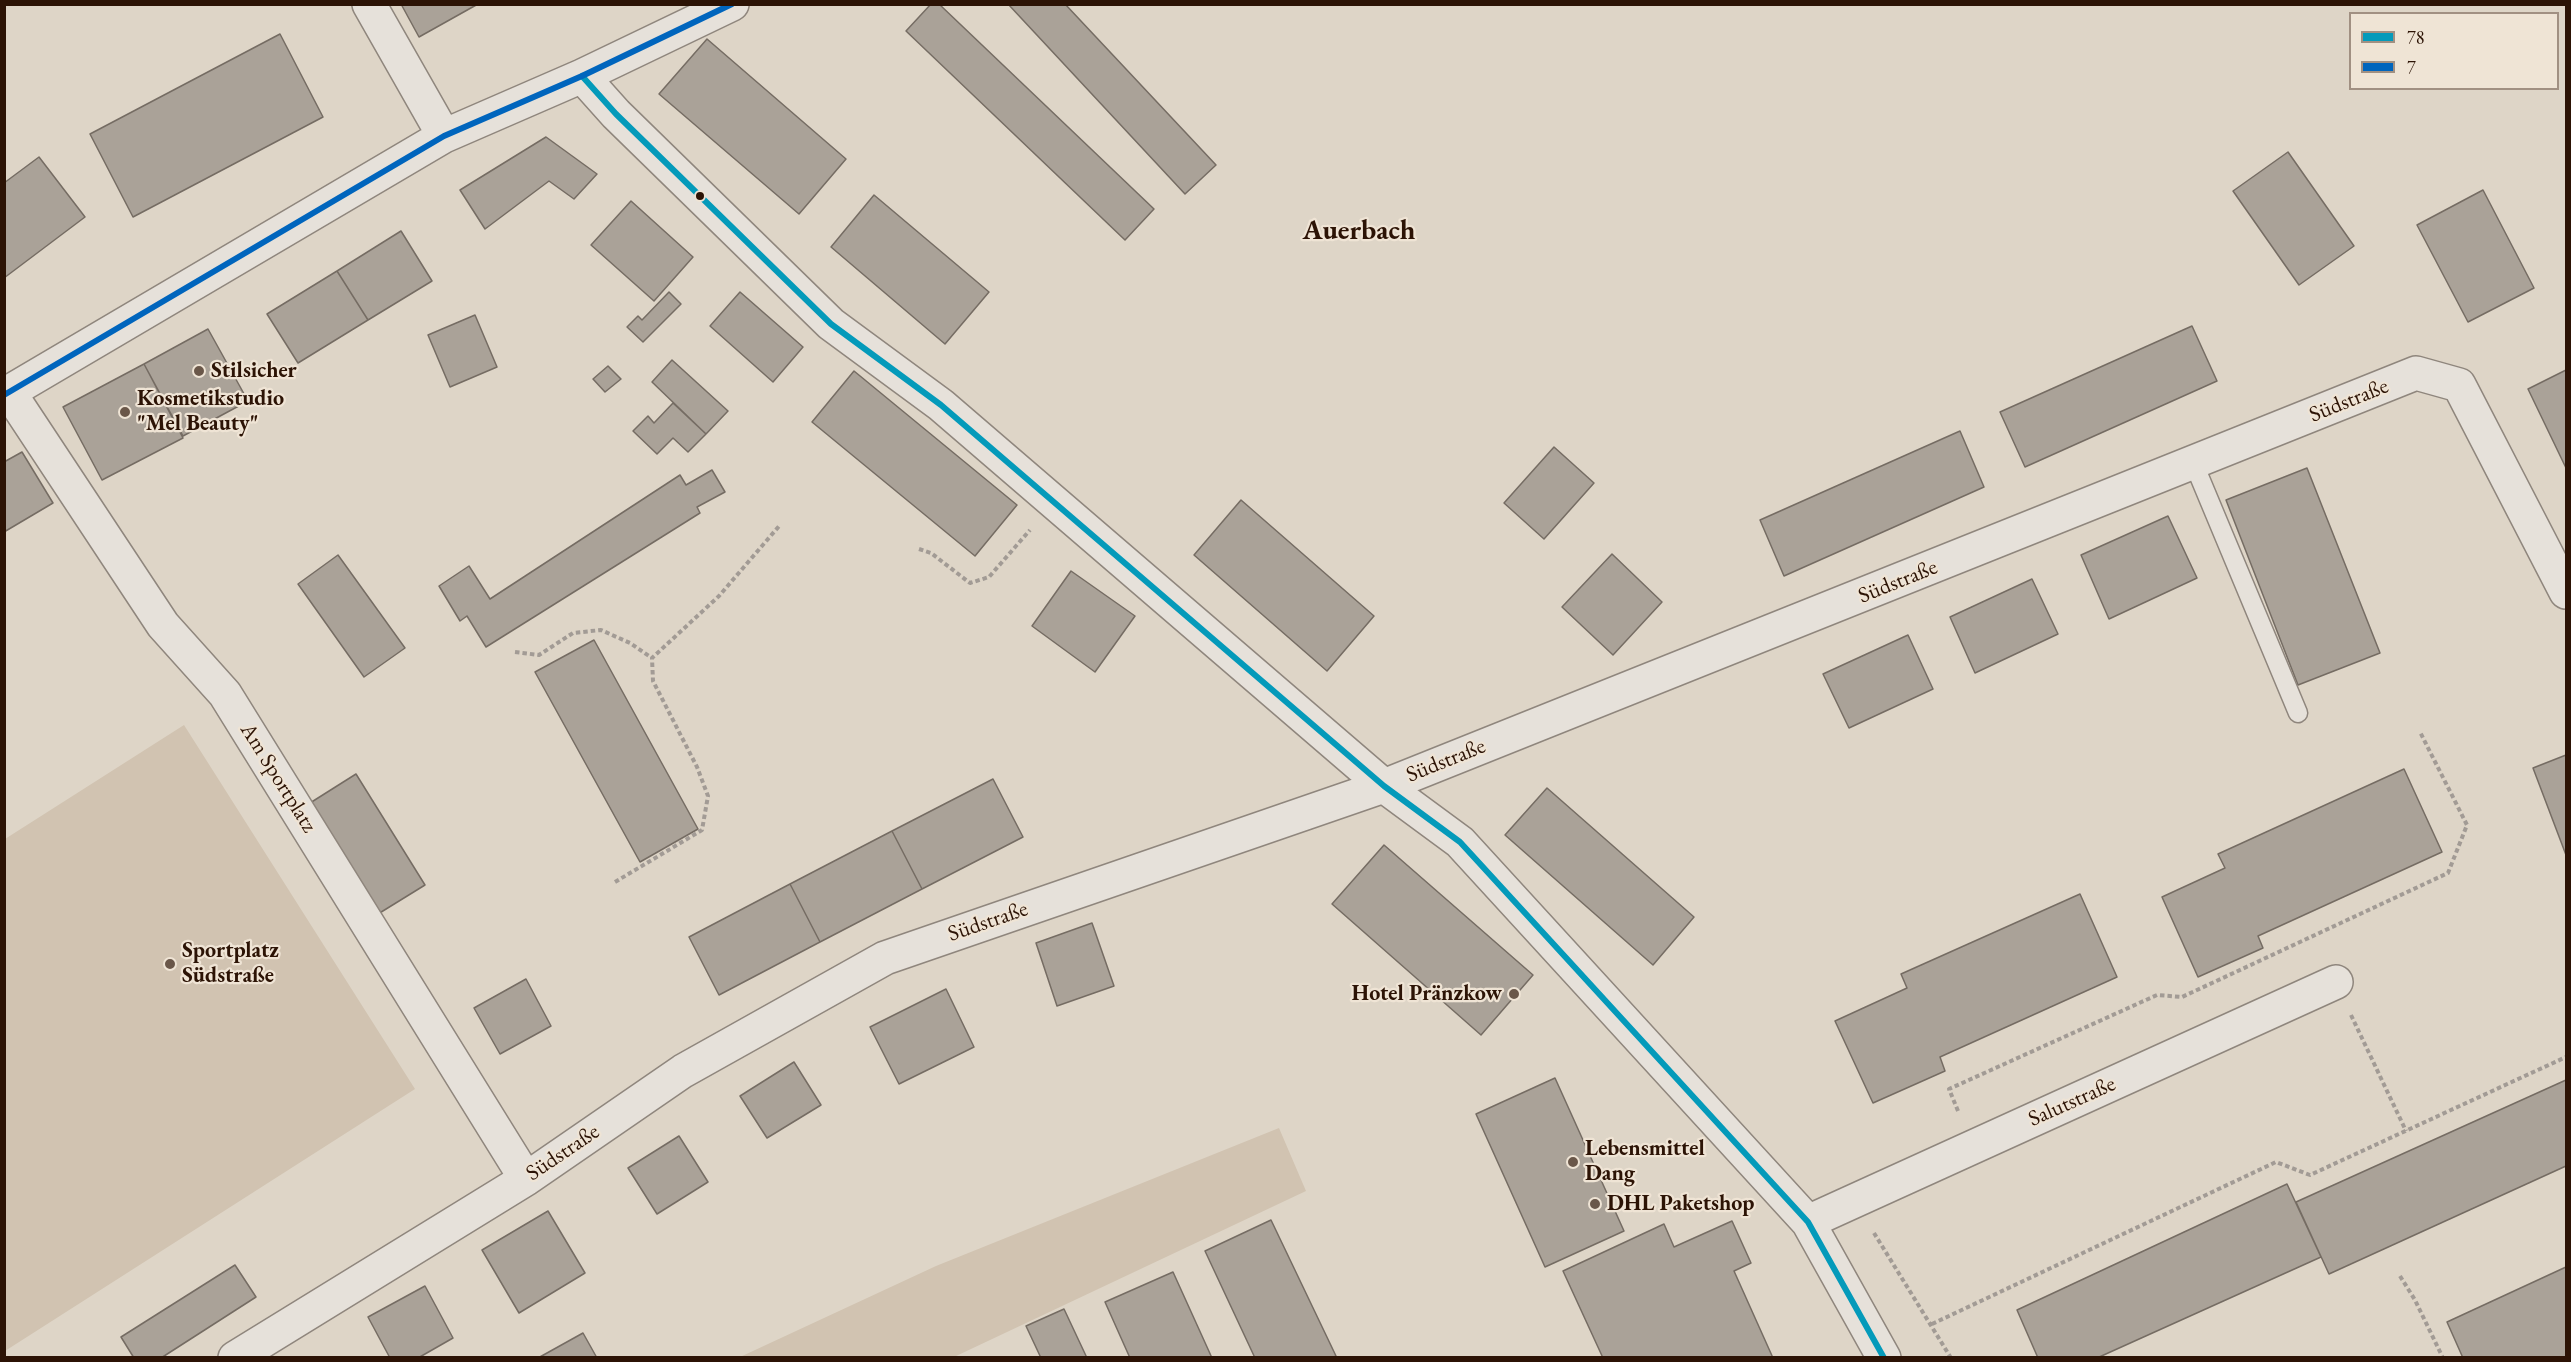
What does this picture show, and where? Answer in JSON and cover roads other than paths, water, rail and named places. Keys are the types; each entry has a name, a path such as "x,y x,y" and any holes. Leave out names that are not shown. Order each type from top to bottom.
{"street":[{"path":"369,4 444,136"},
{"path":"7,393 444,136 582,76 732,4"},
{"path":"582,76 616,114 831,324 941,405 1384,786 1460,842 1808,1222 1884,1358"},
{"name":"Südstraße","path":"235,1358 526,1179 683,1071 885,958 1384,786 2416,374 2459,385 2566,592"},
{"name":"Am Sportplatz","path":"7,393 164,625 225,694 526,1179"},
{"name":"Salutstraße","path":"1808,1222 2336,982"}],"lane":[{"path":"2194,464 2298,713"}],"place":[{"name":"Stilsicher","path":"199,371"},
{"name":"Kosmetikstudio \"Mel Beauty\"","path":"125,412"},
{"name":"Sportplatz Südstraße","path":"170,964"},
{"name":"Hotel Pränzkow","path":"1514,994"},
{"name":"Lebensmittel Dang","path":"1573,1162"},
{"name":"DHL Paketshop","path":"1595,1204"}],"district":[{"name":"Auerbach","path":"1359,231"}]}
